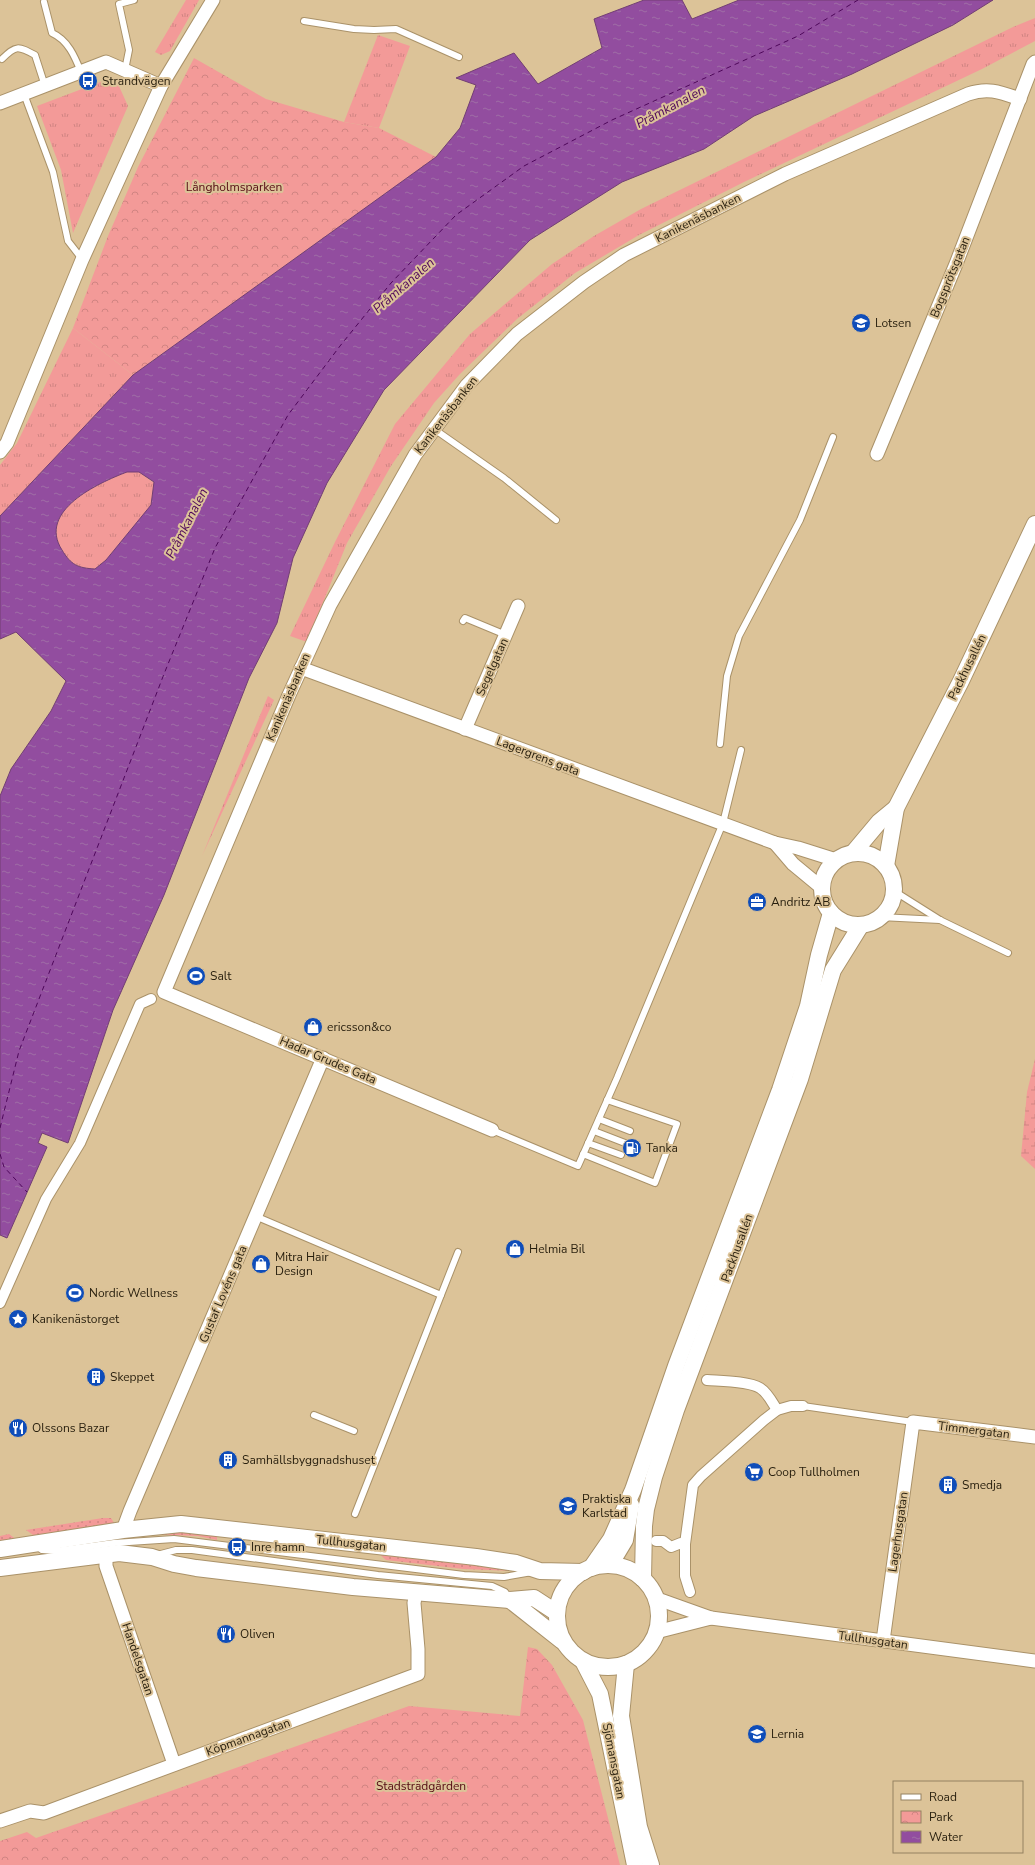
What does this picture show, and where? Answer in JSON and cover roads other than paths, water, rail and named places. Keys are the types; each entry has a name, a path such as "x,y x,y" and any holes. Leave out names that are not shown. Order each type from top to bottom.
{"street":[{"path":"0,452 7,443 82,260 161,86 213,0"},
{"path":"0,103 106,62 161,86"},
{"path":"1020,99 1035,62"},
{"name":"Kanikenäsbanken","path":"164,992 301,668 330,605 415,455 467,385 517,334 584,282 624,255 785,174 968,94 981,90 998,91 1020,99"},
{"name":"Bogsprötsgatan","path":"877,454 956,264 1020,99"},
{"name":"Packhusallén","path":"886,866 896,808 961,681 1035,524"},
{"name":"Segelgatan","path":"464,729 518,606"},
{"name":"Lagergrens gata","path":"301,668 632,792 723,823 775,844 798,848 836,860"},
{"name":"Packhusallén","path":"853,853 879,822 896,808"},
{"name":"Lagergrens gata","path":"775,844 793,864 822,888"},
{"path":"853,853 871,855 886,866 893,882 894,891 892,901 887,910 880,917 861,925 845,922 831,913 826,905 822,888 823,877 828,868 836,860 853,853"},
{"name":"Packhusallén","path":"587,1570 611,1539 633,1490 676,1366 787,1068 808,1006 819,955 831,913"},
{"name":"Packhusallén","path":"643,1579 644,1526 649,1494 676,1410 797,1086 833,970 861,925"},
{"name":"Hadar Grudes Gata","path":"164,992 492,1130"},
{"path":"0,1303 46,1199 80,1143 140,1004 151,999"},
{"name":"Gustaf Lovéns gata","path":"123,1530 323,1058"},
{"path":"707,1380 749,1384 759,1387 768,1396 777,1410"},
{"path":"690,1592 685,1576 685,1544 693,1485 700,1476 777,1410 791,1406 803,1406"},
{"name":"Timmergatan","path":"913,1422 1035,1437"},
{"name":"Lagerhusgatan","path":"883,1642 913,1422"},
{"name":"Packhusallén","path":"610,1565 626,1540 633,1490"},
{"name":"Tullhusgatan","path":"0,1549 123,1530 181,1524 209,1526 516,1563 540,1570 587,1570"},
{"path":"656,1541 663,1541 671,1547 680,1543 685,1544"},
{"path":"0,1568 106,1553 119,1553 152,1556 174,1564 196,1568 353,1587 510,1600 534,1598 557,1613"},
{"name":"Handelsgatan","path":"106,1553 106,1566 174,1764"},
{"path":"610,1565 627,1569 643,1579 656,1598 659,1615 656,1632 649,1646 632,1660 611,1667 597,1666 583,1661 570,1650 558,1627 557,1613 561,1596 570,1582 587,1570 610,1565"},
{"name":"Köpmannagatan","path":"0,1821 30,1811 44,1813 418,1674 418,1649 414,1603 416,1592"},
{"name":"Tullhusgatan","path":"656,1598 711,1618 1035,1661"},
{"path":"510,1600 565,1643"},
{"name":"Tullhusgatan","path":"656,1632 711,1618"},
{"name":"Sjömansgatan","path":"632,1660 621,1716 624,1742 639,1827 651,1865"},
{"name":"Sjömansgatan","path":"583,1661 600,1694 634,1865"}],"lane":[{"path":"125,70 128,50 119,4 134,0"},
{"path":"44,2 52,33 60,36 74,54 81,72"},
{"path":"304,21 354,29 396,29 459,57"},
{"path":"2,59 12,49 20,47 35,55 45,86"},
{"path":"24,94 53,172 68,241 82,260"},
{"path":"434,429 504,478 556,520"},
{"path":"720,744 727,676 739,636 800,520 833,437"},
{"path":"463,622 465,618 506,635"},
{"path":"492,1130 578,1166 723,823 741,750"},
{"path":"894,891 940,920 1008,953"},
{"path":"880,917 940,920"},
{"path":"583,1154 656,1183 663,1156 677,1124 607,1100"},
{"path":"599,1119 630,1131"},
{"path":"594,1131 625,1143"},
{"path":"588,1143 621,1155"},
{"path":"256,1216 441,1296"},
{"path":"355,1514 458,1252"},
{"path":"803,1406 913,1422"},
{"path":"314,1415 354,1431"},
{"path":"35,1544 42,1550 55,1551 114,1543 174,1539 464,1575 513,1576 540,1570"},
{"path":"152,1556 176,1550 192,1550 378,1575 492,1586 505,1592 510,1600"},
{"path":"378,1575 388,1589"},
{"name":"Sjömansgatan","path":"639,1827 644,1865"}],"water":[{"name":"Pråmkanalen","path":"644,0 682,0 692,19 739,0 993,0 953,25 852,74 754,116 704,149 622,182 530,240 384,390 327,483 293,558 277,623 249,678 164,895 113,1010 68,1143 42,1133 38,1143 47,1147 7,1238 0,1235 0,796 11,769 51,711 66,681 16,632 0,639 0,516 133,375 436,157 460,128 476,85 456,78 514,53 538,84 602,48 594,19","holes":["127,472 139,472 154,482 151,505 106,560 95,569 79,567 72,562 62,550 56,536 58,523 64,511 74,500 101,483"]}],"place":[{"name":"Strandvägen","path":"88,81"},
{"name":"Lotsen","path":"861,323"},
{"name":"Andritz AB","path":"757,902"},
{"name":"Salt","path":"196,976"},
{"name":"ericsson&co","path":"313,1027"},
{"name":"Tanka","path":"632,1148"},
{"name":"Helmia Bil","path":"515,1249"},
{"name":"Mitra Hair Design","path":"261,1264"},
{"name":"Nordic Wellness","path":"75,1293"},
{"name":"Kanikenästorget","path":"18,1319"},
{"name":"Skeppet","path":"96,1377"},
{"name":"Olssons Bazar","path":"18,1428"},
{"name":"Samhällsbyggnadshuset","path":"228,1460"},
{"name":"Coop Tullholmen","path":"754,1472"},
{"name":"Smedja","path":"948,1485"},
{"name":"Praktiska Karlstad","path":"568,1506"},
{"name":"Inre hamn","path":"237,1547"},
{"name":"Oliven","path":"226,1634"},
{"name":"Lernia","path":"757,1734"}],"park label":[{"name":"Långholmsparken","path":"234,187"},
{"name":"Stadsträdgården","path":"421,1786"}]}
